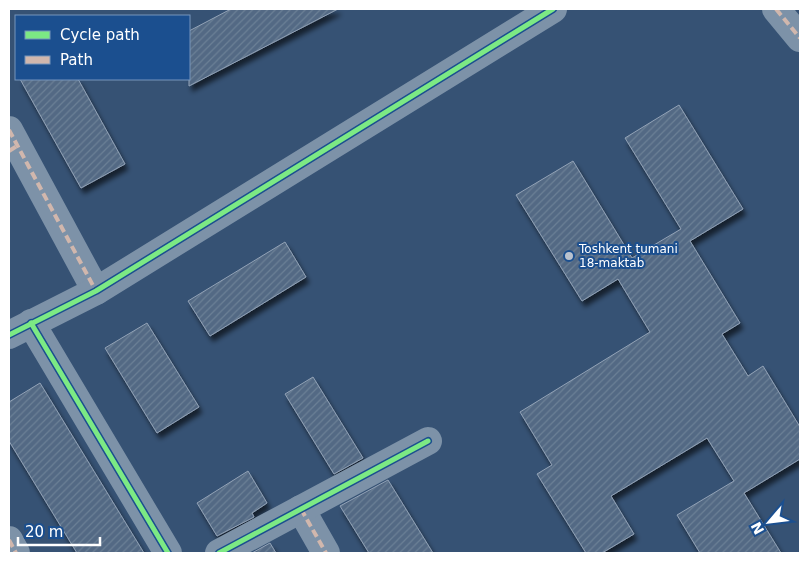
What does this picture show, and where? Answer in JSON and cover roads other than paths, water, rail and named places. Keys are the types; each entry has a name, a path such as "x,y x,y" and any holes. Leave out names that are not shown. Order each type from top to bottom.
{"street":[{"path":"168,553 20,329 96,291 553,9"},
{"path":"776,9 800,38"},
{"path":"12,142 96,291"},
{"path":"219,553 428,442"},
{"path":"301,509 326,553"},
{"path":"9,540 16,553"}],"place":[{"name":"Toshkent tumani 18-maktab","path":"569,256"}]}
